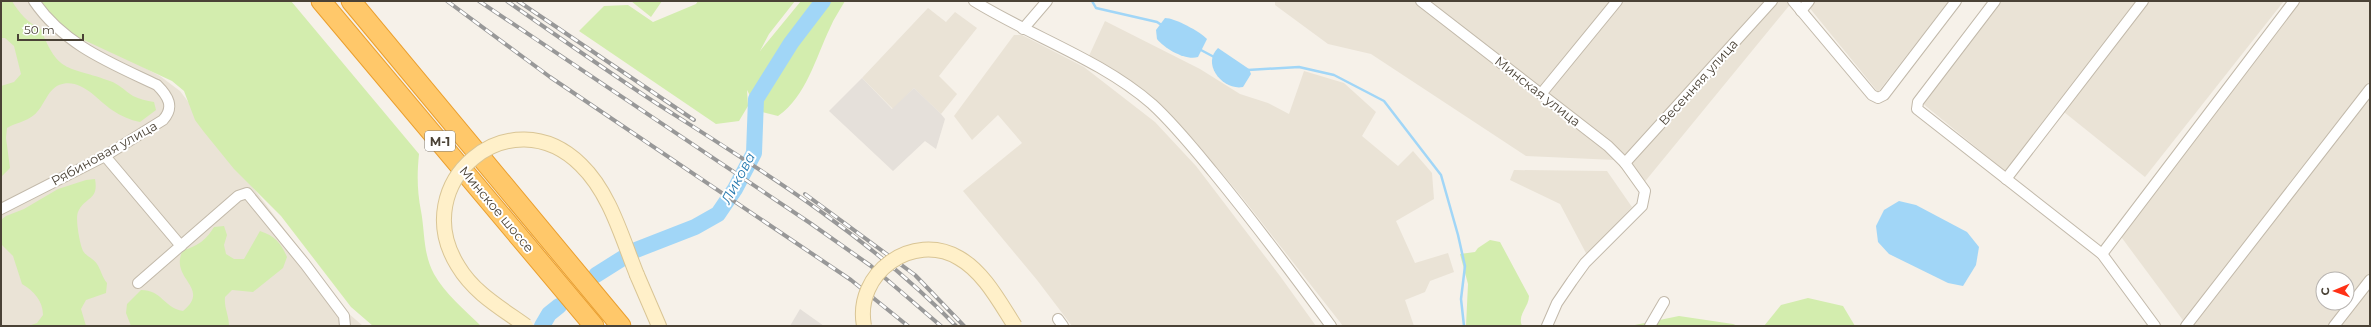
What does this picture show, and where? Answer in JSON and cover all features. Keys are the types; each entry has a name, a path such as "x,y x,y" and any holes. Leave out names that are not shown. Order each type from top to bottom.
{"highway":[{"name":"Минское шоссе","path":"321,1 594,326"},
{"name":"Минское шоссе","path":"351,1 621,326"}],"street":[{"name":"Рябиновая улица","path":"1,209 105,156 163,120 168,115 169,101 157,85 82,48 67,37 34,1"},
{"path":"974,1 1023,29 1084,59 1152,104 1195,150 1239,203 1331,326"},
{"path":"1023,29 1047,1"},
{"name":"Минская улица","path":"1421,1 1608,146 1625,163 1645,191 1642,206 1585,263 1557,303 1547,326"},
{"path":"1541,94 1617,1"},
{"name":"Весенняя улица","path":"1625,163 1772,1"},
{"path":"1793,1 1872,95 1878,98 1884,96 1956,1"},
{"path":"1802,10 1809,1"},
{"path":"1996,1 1918,102 1917,106 1919,111 2102,254 2155,326"},
{"path":"2006,179 2143,1"},
{"path":"2102,254 2294,1"},
{"path":"2186,326 2370,89"},
{"path":"526,326 486,297 470,283 455,261 445,238 444,211 448,193 456,176 469,160 495,144 515,140 540,142 559,149 582,165 592,176 607,203 659,326"},
{"path":"105,156 181,246"},
{"path":"138,283 238,196 247,193 306,264 344,316 345,326"},
{"path":"864,326 863,314 866,295 880,270 904,254 932,250 951,254 974,269 1015,326"},
{"path":"2334,326 2370,280"},
{"path":"1650,326 1664,302"}],"shaded area":[{"path":"1,1 48,1 96,42 160,76 180,91 348,313 363,326 1,326"},
{"path":"1275,1 1793,1 1638,190 1615,160 1526,156 1371,54 1328,44 1275,5"},
{"path":"1804,1 1949,1 1878,92"},
{"path":"2002,1 2137,1 2005,171 1922,103"},
{"path":"2150,1 2284,1 2145,177 2064,112"},
{"path":"2298,1 2370,1 2370,81 2185,323 2119,234"},
{"path":"928,8 946,22 955,12 977,28 939,76 957,94 941,114 914,88 893,109 862,78"},
{"path":"1105,21 1200,69 1240,94 1268,103 1289,114 1304,71 1344,83 1376,112 1362,136 1398,166 1413,151 1432,173 1434,199 1396,221 1415,263 1448,253 1454,272 1430,281 1425,292 1405,300 1414,326 1343,326 1241,196 1195,141 1147,94 1088,58"},
{"path":"1014,35 1022,35 1084,67 1155,122 1196,166 1316,326 1072,326 1037,280 963,191 1022,143 998,115 972,140 954,116"},
{"path":"862,78 892,109 914,88 945,119 936,149 925,141 893,171 829,111"},
{"path":"2370,97 2370,273 2355,293 2355,271 2315,271 2315,311 2341,311 2329,326 2190,326"},
{"path":"1514,170 1607,171 1632,207 1587,255 1560,204 1510,180"},
{"path":"2370,288 2370,326 2341,326 2352,311 2355,311 2355,308"},
{"path":"800,309 824,326 790,326"}],"green space":[{"path":"1,1 12,1 24,17 41,29 53,54 67,67 113,82 135,97 154,102 156,110 140,122 136,121 115,112 81,87 67,83 59,85 51,91 34,115 7,128 6,138 10,168 1,177 1,86 14,82 21,74 14,46 5,38 1,38"},
{"path":"38,1 291,1 419,154 419,196 426,251 430,266 444,288 481,326 373,326 351,307 281,216 234,169 204,132 195,120 184,91 172,81 71,34"},
{"path":"631,1 662,1 651,17"},
{"path":"698,1 795,1 769,34 760,51 801,1 845,1 835,17 809,76 796,98 788,108 778,116 758,111 747,90 748,106 739,121 716,124 579,31 604,6 628,5 653,22 696,4"},
{"path":"95,179 95,191 91,198 84,203 78,212 77,226 83,251 96,262 107,283 106,293 86,300 81,309 86,326 28,326 37,323 43,315 43,310 40,301 34,293 22,284 13,256 1,244 1,220 6,216 24,209 58,189 86,180"},
{"path":"714,207 719,219 676,242 642,251 640,243 684,228 699,220"},
{"path":"224,226 227,235 224,245 226,254 234,259 244,259 260,231 274,238 282,248 287,257 283,268 253,292 232,290 225,297 229,326 131,326 126,313 127,304 141,290 154,293 171,306 183,311 191,303 193,295 192,289 181,268 180,260 183,250 193,247 201,242 214,227"},
{"path":"1490,240 1500,242 1529,296 1521,318 1522,326 1466,326 1468,284 1460,254 1475,252 1478,248"},
{"path":"1808,298 1843,306 1855,326 1764,326 1781,305"},
{"path":"1679,316 1733,324 1738,326 1630,326"}],"water":[{"path":"1165,18 1175,20 1187,26 1207,39 1198,57 1193,58 1182,56 1165,47 1157,39 1156,30"},
{"path":"1218,48 1249,69 1251,74 1243,87 1228,85 1217,75 1213,68 1212,61 1213,54"},
{"path":"1899,201 1916,205 1967,232 1979,247 1976,265 1963,286 1948,283 1889,254 1878,242 1876,226 1884,210"}],"waterway":[{"name":"Ликова","path":"636,250 695,227 718,214 735,189 754,153 756,99 791,43 823,1"},
{"path":"1092,1 1096,8 1157,22 1163,26"},
{"path":"1199,49 1216,58"},
{"path":"1248,70 1299,67 1334,75 1384,101 1441,175 1465,266 1461,299 1464,326"},
{"name":"Ликова","path":"596,275 623,258"},
{"name":"Ликова","path":"542,326 549,314 559,306"}],"railway":[{"path":"447,1 550,77 851,280 908,326"},
{"path":"479,1 810,223 871,266 941,326"},
{"path":"507,1 659,105 776,180 852,234 888,263 956,326"},
{"path":"518,1 694,120"},
{"path":"805,194 915,275 964,326"}]}
